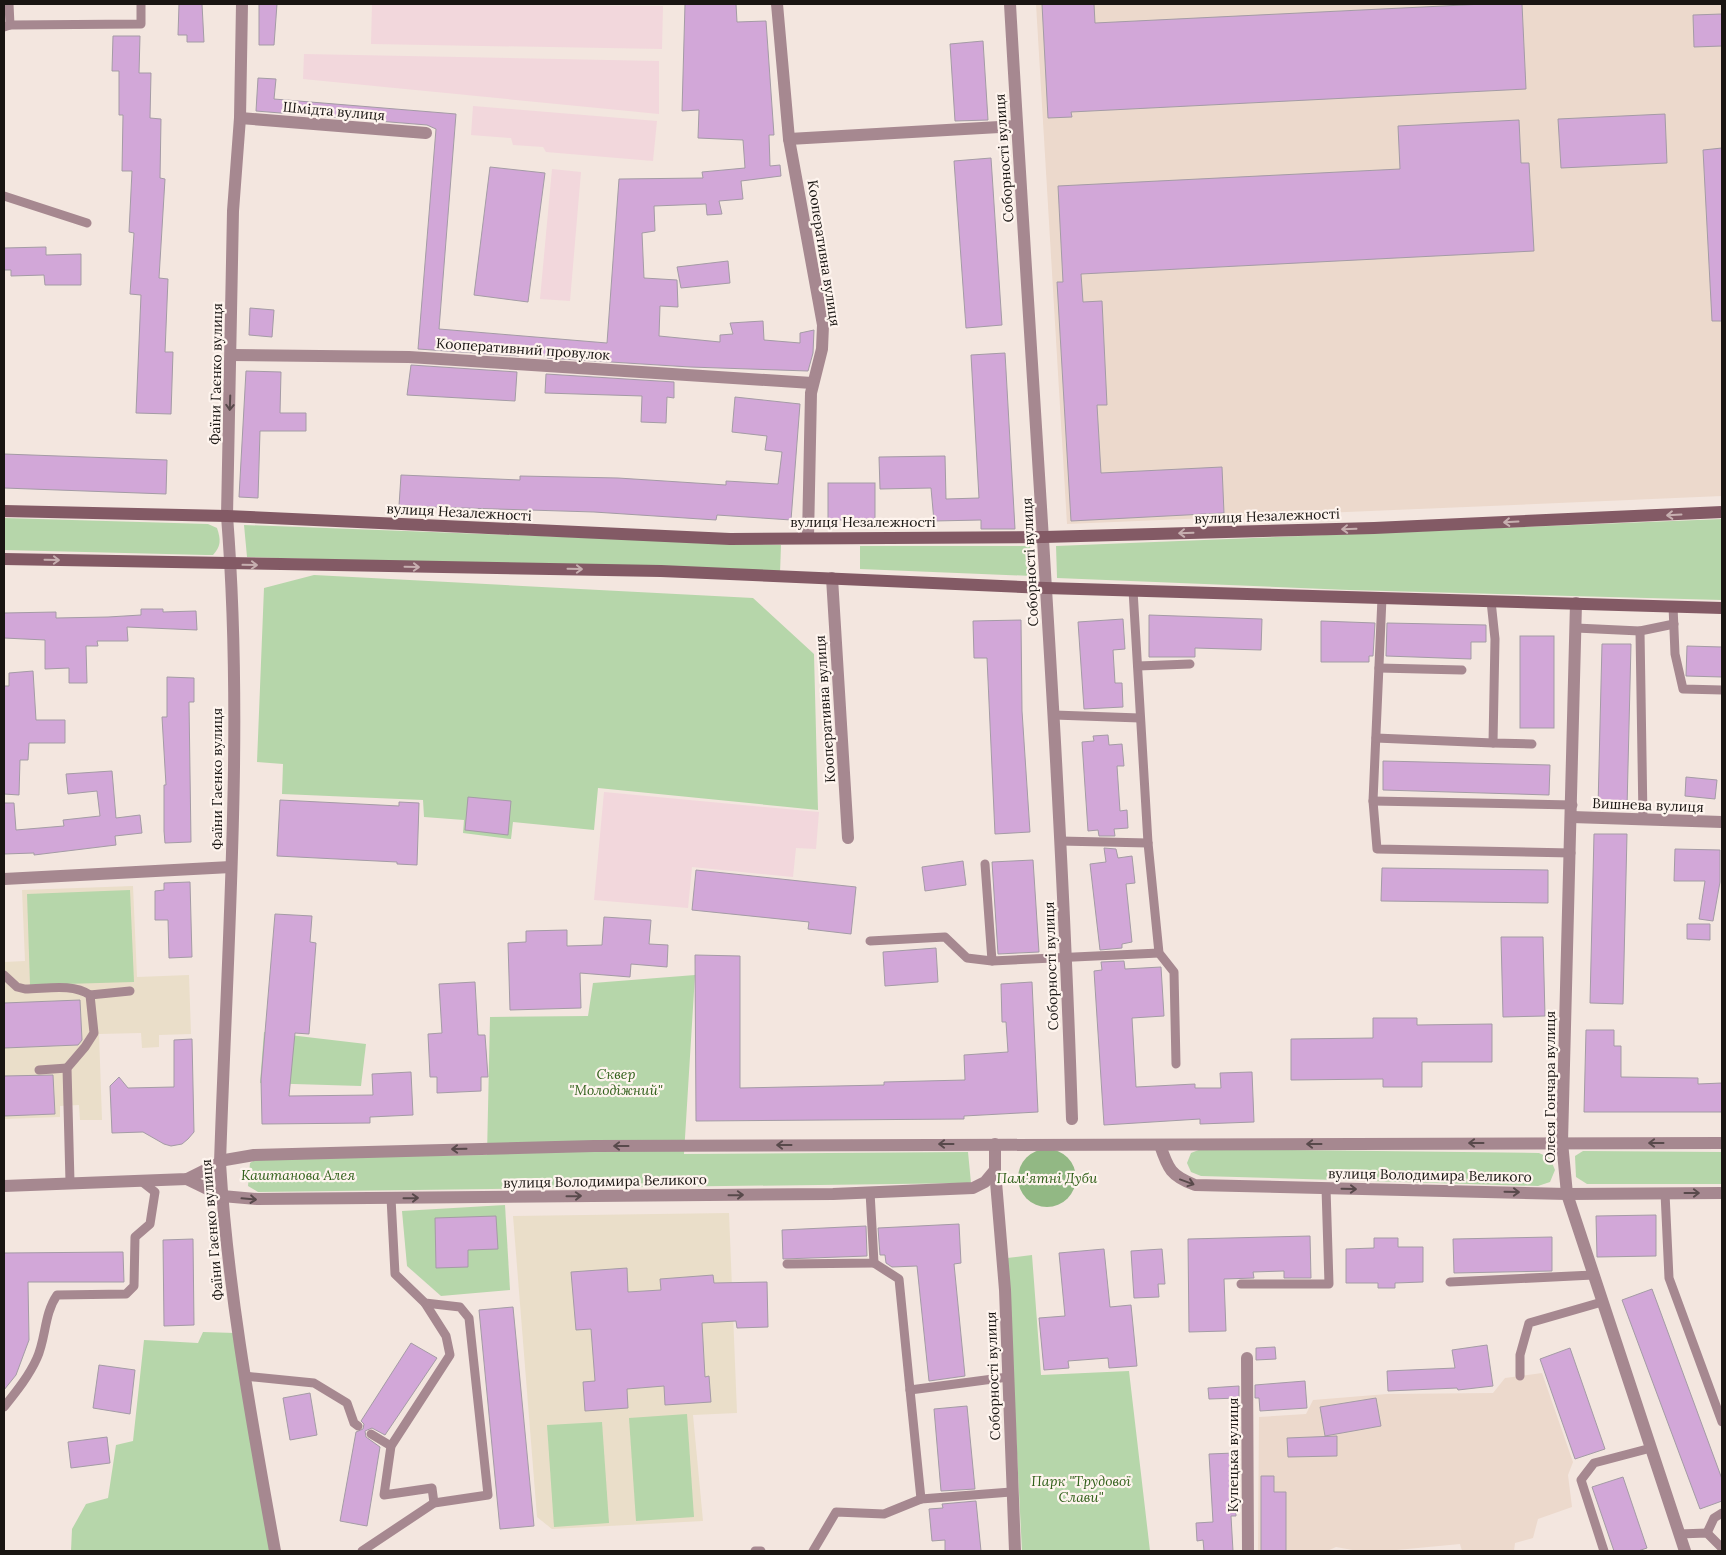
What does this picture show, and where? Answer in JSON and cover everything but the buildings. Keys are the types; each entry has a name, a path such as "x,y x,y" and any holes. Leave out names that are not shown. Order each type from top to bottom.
{"street":[{"name":"Фаїни Гаєнко вулиця","path":"242,4 240,118 233,211 232,354 227,516 231,564 234,764 220,1163 222,1196 244,1376 275,1551"},
{"name":"Кооперативна вулиця","path":"777,4 789,139 822,325 822,349 812,382 808,537"},
{"name":"Соборності вулиця","path":"1010,4 1054,715 1067,959 1072,1119"},
{"name":"Шмідта вулиця","path":"240,118 426,133"},
{"path":"789,139 1017,126"},
{"name":"Кооперативний провулок","path":"232,354 409,356 812,382"},
{"name":"вулиця Незалежності","path":"4,511 227,516 730,539 808,537 1044,537 1374,528 1722,512"},
{"path":"4,559 661,571 1046,588 1722,608"},
{"name":"Кооперативна вулиця","path":"832,578 848,838"},
{"name":"Олеся Гончара вулиця","path":"1576,604 1562,1142 1566,1194 1685,1551"},
{"name":"Вишнева вулиця","path":"1572,811 1643,820 1722,822"},
{"path":"4,879 231,867"},
{"name":"вулиця Володимира Великого","path":"4,1186 187,1179 220,1163 254,1155 594,1146 1722,1143"},
{"path":"995,1144 995,1170"},
{"name":"вулиця Володимира Великого","path":"1160,1145 1167,1166 1178,1179 1195,1185 1566,1194 1722,1193"},
{"name":"Соборності вулиця","path":"995,1170 1005,1290 1011,1492 1015,1551"},
{"name":"вулиця Володимира Великого","path":"187,1179 222,1196 257,1199 391,1198 870,1192 972,1188 985,1182 995,1170"},
{"name":"Купецька вулиця","path":"1247,1358 1248,1551"}],"lane":[{"path":"9,4 7,26 141,24 140,4"},
{"path":"4,196 87,223"},
{"path":"1133,590 1148,843 1159,953 1174,972 1176,1064"},
{"path":"1382,598 1373,801 1377,849 1571,853"},
{"path":"1491,601 1496,639 1493,743"},
{"path":"1673,606 1675,654 1683,689 1722,690"},
{"path":"1576,628 1640,631 1674,624"},
{"path":"1640,631 1643,820"},
{"path":"1138,666 1190,664"},
{"path":"1379,668 1462,670"},
{"path":"1054,715 1140,718"},
{"path":"1376,738 1532,744"},
{"path":"1373,801 1572,811"},
{"path":"1060,841 1148,843"},
{"path":"985,864 992,961"},
{"path":"870,941 945,937 967,958 992,961 1067,959 1159,953"},
{"path":"4,974 17,987 25,989 72,988 82,990 90,995 130,991"},
{"path":"70,1182 67,1068 94,1033 90,995"},
{"path":"39,1070 67,1068"},
{"path":"4,1407 25,1379 37,1358 51,1303 57,1295 126,1294 134,1286 135,1237 150,1224 155,1192 141,1181"},
{"path":"1241,1284 1329,1284 1326,1188"},
{"path":"870,1192 874,1263"},
{"path":"1665,1193 1668,1278 1722,1422"},
{"path":"391,1198 395,1274 425,1302 446,1336 450,1355 391,1446 384,1495 432,1488 434,1503"},
{"path":"787,1264 874,1263 899,1279 921,1498"},
{"path":"1450,1282 1593,1274"},
{"path":"362,1551 434,1503 488,1495 469,1318 460,1307 425,1302"},
{"path":"1520,1376 1520,1356 1529,1323 1602,1302"},
{"path":"244,1376 314,1383 348,1403 354,1423 358,1426"},
{"path":"910,1390 1008,1377"},
{"path":"371,1434 391,1446"},
{"path":"1604,1551 1581,1480 1594,1462 1651,1448"},
{"path":"813,1551 836,1512 884,1514 921,1498 1011,1492"},
{"path":"1707,1533 1714,1518 1722,1513"},
{"path":"1679,1534 1707,1533 1722,1548"},
{"path":"755,1551 761,1551"}],"shaded area":[{"path":"372,4 663,6 662,49 371,44"},
{"path":"1036,4 1722,4 1722,496 1067,524"},
{"path":"304,54 659,61 659,114 303,79"},
{"path":"473,106 657,121 653,161 546,152 543,147 513,145 511,138 471,135"},
{"path":"552,169 581,172 570,301 540,299"},
{"path":"604,792 819,812 816,849 796,848 793,877 692,867 688,908 594,900"},
{"path":"133,886 137,977 189,975 191,1034 159,1035 159,1047 142,1048 141,1033 99,1034 102,1120 80,1120 79,1105 60,1106 60,1117 4,1119 4,962 25,961 22,890"},
{"path":"729,1213 737,1413 693,1415 703,1521 552,1529 537,1517 513,1216"},
{"path":"1542,1373 1573,1462 1568,1475 1572,1507 1538,1519 1533,1538 1515,1543 1514,1551 1462,1551 1460,1544 1386,1551 1358,1551 1336,1547 1327,1551 1258,1551 1259,1417 1306,1414 1313,1400 1387,1394 1493,1393 1505,1378"}],"green space":[{"path":"4,518 208,524 217,528 220,543 213,555 4,550"},
{"path":"1722,519 1722,600 1349,590 1057,578 1056,546"},
{"path":"244,525 781,545 780,573 247,557"},
{"path":"860,546 1030,546 1032,576 860,569"},
{"path":"314,575 753,598 814,654 818,810 598,788 594,830 513,822 511,839 463,833 464,820 424,817 423,800 282,794 283,764 257,762 264,588"},
{"path":"130,890 134,982 30,985 27,894"},
{"path":"695,975 684,1154 968,1152 971,1183 258,1192 248,1186 250,1163 258,1158 487,1155 490,1017 588,1016 593,983"},
{"path":"264,1032 366,1044 361,1086 260,1083"},
{"name":"Пам'ятні Дуби","path":"1041,1149 1053,1149 1068,1157 1076,1172 1076,1184 1068,1199 1053,1207 1041,1207 1026,1199 1018,1184 1018,1172 1026,1157"},
{"path":"1201,1149 1539,1153 1550,1158 1555,1170 1550,1182 1538,1186 1201,1176 1191,1172 1187,1163 1191,1153"},
{"path":"1583,1151 1722,1152 1722,1184 1587,1184 1576,1177 1575,1156"},
{"path":"505,1205 510,1290 441,1296 407,1266 402,1211"},
{"name":"Парк \"Трудової Слави\"","path":"1032,1255 1041,1375 1129,1371 1150,1551 1022,1551 1007,1258"},
{"path":"203,1332 235,1333 271,1551 71,1551 72,1529 86,1504 108,1498 116,1445 133,1441 144,1340 198,1343"},
{"path":"687,1414 694,1517 636,1521 629,1418"},
{"path":"602,1422 609,1523 554,1527 547,1425"}],"park label":[{"name":"Сквер \"Молодіжний\"","path":"616,1082"},
{"name":"Каштанова Алея","path":"298,1175"}]}
